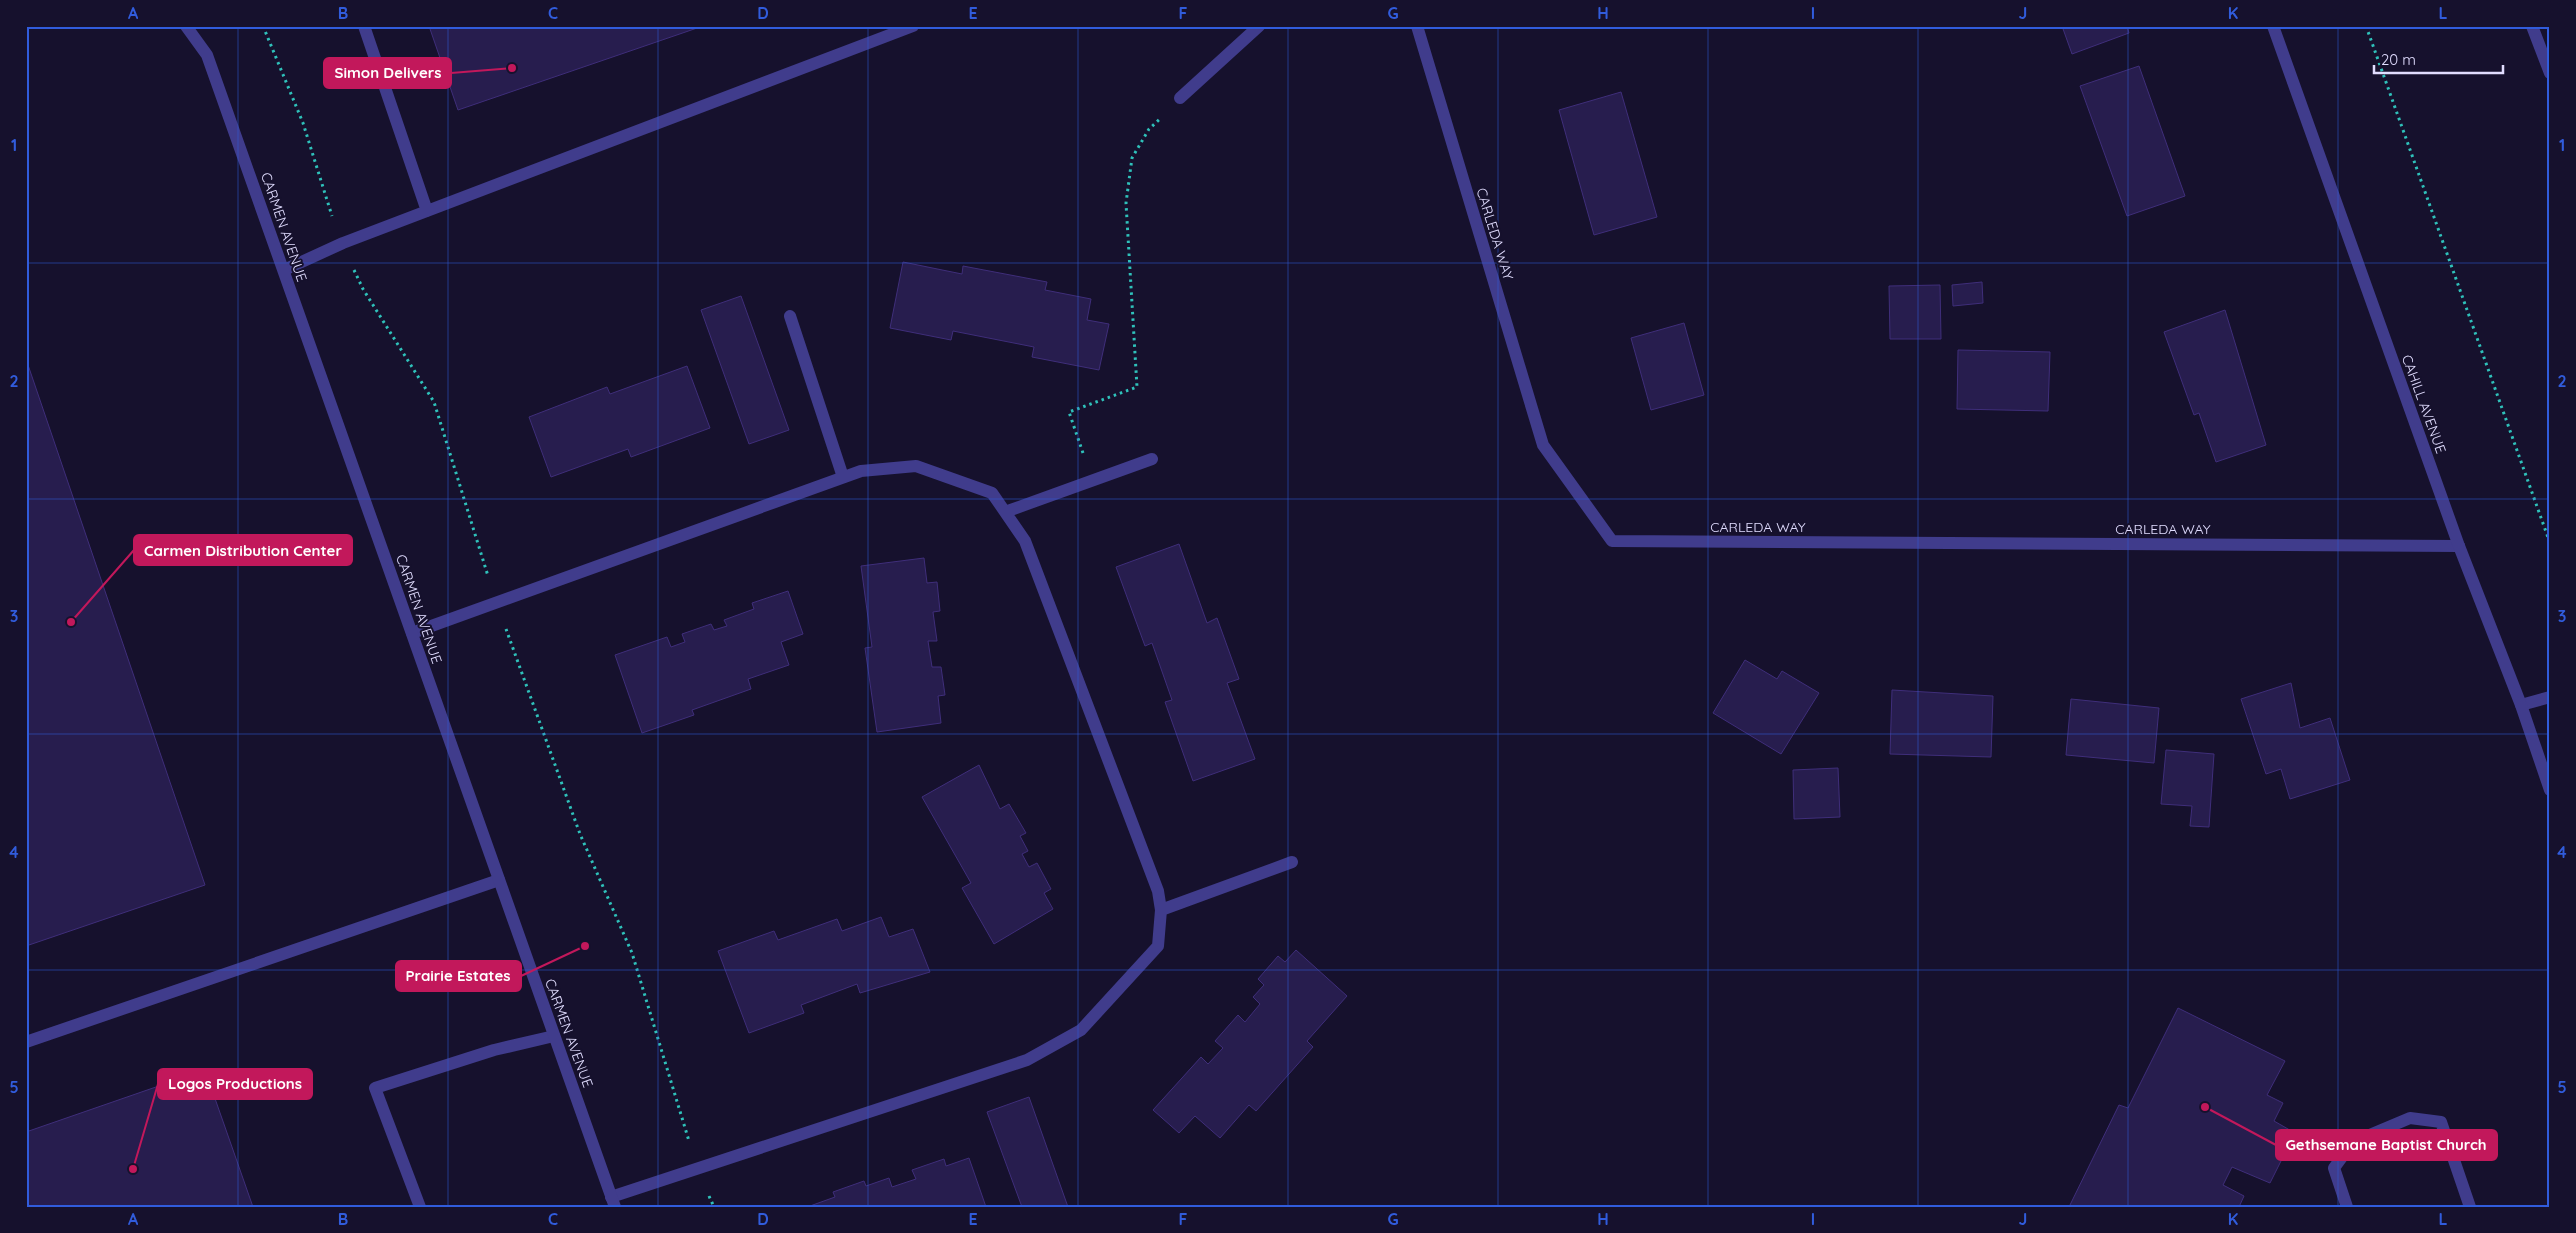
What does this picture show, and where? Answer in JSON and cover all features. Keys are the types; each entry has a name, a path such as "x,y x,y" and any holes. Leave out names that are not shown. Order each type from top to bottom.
{"street":[{"name":"CARMEN AVENUE","path":"186,26 207,55 613,1202"},
{"path":"364,26 427,211"},
{"path":"284,270 343,243 913,26"},
{"path":"1180,98 1259,26"},
{"name":"CARLEDA WAY","path":"1417,26 1543,445 1612,541 2458,546"},
{"name":"CAHILL AVENUE","path":"2273,26 2458,546 2521,705 2550,790"},
{"path":"2532,26 2550,73"},
{"path":"790,316 843,477"},
{"path":"1005,512 1152,459"},
{"path":"412,633 861,471 916,466 992,493 1025,541 1158,891 1161,910 1158,946 1081,1030 1027,1060 613,1202"},
{"path":"2521,705 2550,697"},
{"path":"1161,910 1292,862"},
{"path":"26,1042 499,880"},
{"path":"420,1207 375,1088 494,1050 554,1036"},
{"path":"2347,1207 2334,1168 2353,1142 2410,1118 2441,1122 2470,1207"}],"path":[{"path":"2366,26 2550,543"},
{"path":"1091,481 1068,412 1137,387 1126,203 1132,158 1150,129 1180,98"}],"building":[{"path":"429,26 703,26 458,110"},
{"path":"2062,26 2127,26 2129,33 2072,54"},
{"path":"2139,66 2185,196 2127,216 2080,86"},
{"path":"1621,92 1657,217 1594,235 1559,110"},
{"path":"903,262 962,274 963,266 1047,282 1045,290 1091,299 1087,320 1109,324 1099,370 1032,357 1034,347 953,331 951,340 890,328"},
{"path":"1982,282 1983,303 1953,306 1952,285"},
{"path":"1940,285 1941,339 1890,339 1889,286"},
{"path":"741,296 789,430 749,444 701,310"},
{"path":"2225,310 2266,445 2216,462 2199,413 2194,415 2164,332"},
{"path":"1684,323 1704,395 1651,410 1631,338"},
{"path":"1958,350 2050,352 2048,411 1957,409"},
{"path":"26,359 205,885 26,946"},
{"path":"687,366 710,428 631,457 628,449 551,477 529,417 607,387 610,394"},
{"path":"1179,544 1207,623 1217,618 1239,679 1227,683 1255,759 1193,781 1165,702 1172,700 1152,643 1145,646 1116,567"},
{"path":"924,558 927,583 937,582 940,611 933,612 937,641 928,641 932,667 941,667 945,695 938,696 941,723 877,732 865,648 872,647 861,566"},
{"path":"788,591 803,634 781,642 789,665 748,679 751,689 692,710 694,715 642,733 615,655 667,637 671,647 685,642 682,634 711,624 714,630 727,626 724,620 754,609 752,603"},
{"path":"1745,660 1777,679 1782,671 1819,693 1781,754 1713,713"},
{"path":"2291,683 2300,728 2330,718 2350,780 2290,799 2281,769 2266,774 2241,699"},
{"path":"1892,690 1993,696 1991,757 1890,754"},
{"path":"2071,699 2159,708 2154,763 2066,755"},
{"path":"2166,750 2214,754 2209,827 2190,826 2192,806 2161,804"},
{"path":"979,765 1000,809 1009,804 1026,833 1020,836 1028,851 1022,854 1029,867 1037,863 1051,889 1044,893 1053,909 994,944 962,888 971,883 922,797"},
{"path":"1838,768 1840,817 1794,819 1793,770"},
{"path":"881,917 889,937 913,929 930,972 860,993 857,984 801,1005 804,1013 749,1033 718,951 774,931 778,940 837,919 842,931"},
{"path":"1296,950 1347,996 1307,1041 1313,1047 1256,1111 1249,1105 1220,1138 1195,1116 1179,1133 1153,1110 1201,1057 1208,1064 1223,1048 1215,1041 1238,1015 1245,1022 1260,1004 1253,997 1264,985 1258,979 1278,956 1285,962"},
{"path":"2178,1008 2285,1061 2267,1095 2283,1103 2274,1121 2295,1133 2270,1183 2232,1167 2223,1185 2244,1196 2239,1207 2069,1207 2119,1105 2128,1108"},
{"path":"205,1070 253,1207 26,1207 26,1132"},
{"path":"1029,1097 1068,1207 1022,1207 987,1112"},
{"path":"969,1158 986,1207 810,1206 835,1197 833,1192 864,1181 866,1186 889,1178 892,1187 916,1179 912,1170 944,1159 946,1166"}],"place":[{"name":"Simon Delivers","path":"512,68"},
{"name":"Carmen Distribution Center","path":"71,622"},
{"name":"Prairie Estates","path":"585,946"},
{"name":"Gethsemane Baptist Church","path":"2205,1107"},
{"name":"Logos Productions","path":"133,1169"}]}
